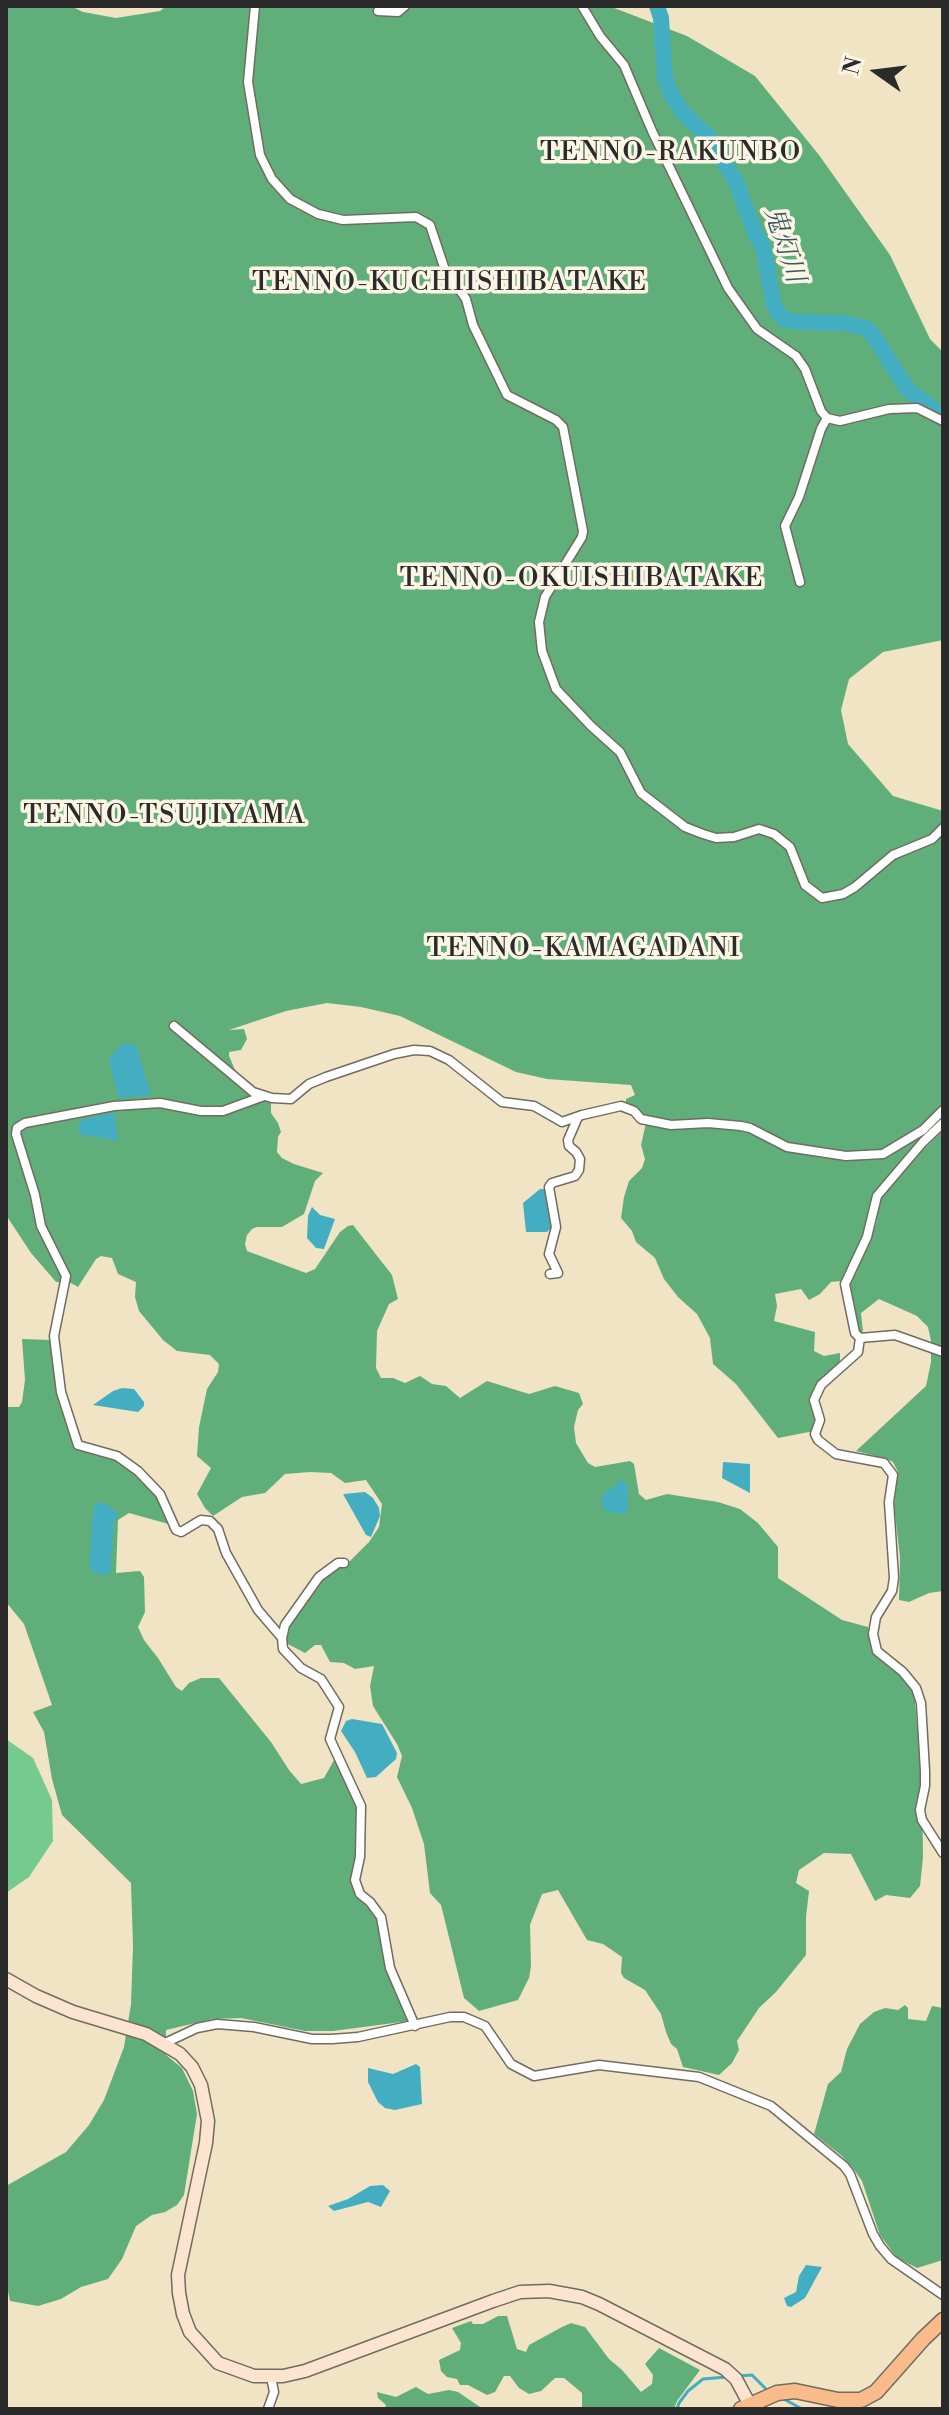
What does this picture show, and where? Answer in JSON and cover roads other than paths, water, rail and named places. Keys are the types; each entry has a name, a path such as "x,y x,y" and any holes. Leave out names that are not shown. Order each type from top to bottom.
{"main road":[{"path":"748,2408 777,2393 795,2391 838,2400 861,2400 884,2385 943,2320"}],"street":[{"path":"255,6 248,82 260,155 272,179 290,199 318,214 343,220 416,217 430,225 445,270 466,299 473,325 507,395 556,420 563,427 583,531 545,597 539,622 542,651 556,689 620,752 641,793 685,827 703,834 716,838 734,837 759,829 774,834 790,847 805,885 822,898 843,894 893,855 932,839 943,828"},
{"path":"378,11 398,12 405,6"},
{"path":"582,6 600,36 624,65 652,131 728,288 757,329 796,356 805,369 814,398 827,418 840,421 904,407 927,411 943,421"},
{"path":"800,582 785,526 799,497 827,418"},
{"path":"174,1026 238,1080 264,1096 291,1099 309,1084 355,1067 394,1054 430,1051 449,1060 502,1102 524,1102 562,1122 621,1106 634,1111 641,1119 671,1125 708,1123 741,1126 787,1147 860,1157 883,1154 923,1130 943,1110"},
{"path":"264,1096 223,1111 201,1111 160,1103 114,1106 25,1123 17,1128 16,1134 41,1226 66,1276 54,1336 61,1392 78,1445 117,1456 138,1471 160,1494 176,1530 181,1532 201,1520 210,1521 223,1538 226,1553 258,1610 282,1638"},
{"path":"550,1274 558,1273 549,1254 556,1227 549,1187 552,1183 575,1176 579,1170 580,1159 568,1140 579,1116"},
{"path":"943,1123 906,1160 877,1196 867,1237 845,1284 855,1333 860,1338 895,1335 943,1352"},
{"path":"860,1338 858,1352 816,1392 814,1406 820,1420 815,1436 836,1454 876,1461 890,1468 893,1475 889,1502 894,1578 892,1591 876,1617 873,1634 877,1651 903,1672 916,1688 921,1703 925,1786 920,1810 922,1820 943,1853"},
{"path":"344,1563 338,1563 319,1577 285,1625 283,1649 301,1668 321,1679 339,1707 330,1739 361,1806 360,1857 355,1880 360,1894 381,1917 390,1968 415,2026"},
{"path":"6,1979 73,2012 146,2034 165,2043 192,2067 201,2085 208,2121 178,2275 183,2314 198,2344 218,2363 254,2376 271,2377 305,2371 520,2292 549,2291 582,2297 599,2304 725,2369 736,2379 748,2408"},
{"path":"165,2043 197,2028 217,2024 254,2027 312,2039 358,2037 450,2017 475,2020 485,2026 511,2064 534,2076 599,2065 685,2074 771,2106 844,2166 863,2204 873,2234 891,2259 943,2295"},
{"path":"268,2409 274,2392 271,2377"}],"water":[{"path":"123,1043 136,1045 151,1095 119,1098 109,1062"},
{"path":"114,1112 118,1141 80,1134 78,1125 81,1120"},
{"path":"540,1189 547,1189 553,1222 547,1232 526,1232 523,1203"},
{"path":"312,1207 320,1215 335,1219 324,1249 316,1248 307,1238 308,1216"},
{"path":"134,1389 144,1402 138,1412 93,1405 113,1391"},
{"path":"723,1462 750,1464 750,1493 722,1478"},
{"path":"622,1480 627,1484 628,1512 605,1511 601,1502 603,1495"},
{"path":"365,1492 379,1508 380,1516 371,1537 366,1535 343,1494"},
{"path":"99,1502 119,1515 114,1521 110,1573 107,1575 93,1573 89,1565 94,1505"},
{"path":"352,1719 382,1724 397,1753 396,1759 376,1777 367,1778 341,1731 346,1721"},
{"path":"416,2064 420,2067 422,2104 395,2110 385,2108 378,2102 368,2082 368,2068 393,2074"},
{"path":"383,2185 390,2191 381,2207 368,2202 334,2211 328,2206 370,2186"},
{"path":"806,2265 822,2267 805,2298 791,2307 787,2306 784,2298 796,2292 799,2276"}],"waterway":[{"name":"鬼灯川","path":"657,6 661,18 665,77 670,92 683,113 709,137 737,184 763,247 774,305 779,314 786,320 797,322 843,323 866,328 907,389 943,417"},
{"path":"738,2376 752,2375 768,2391"},
{"path":"677,2409 688,2391 703,2379 727,2377"},
{"path":"782,2398 802,2409"}],"district":[{"name":"TENNO-RAKUNBO","path":"671,154"},
{"name":"TENNO-KUCHIISHIBATAKE","path":"450,284"},
{"name":"TENNO-OKUISHIBATAKE","path":"582,580"},
{"name":"TENNO-TSUJIYAMA","path":"165,817"},
{"name":"TENNO-KAMAGADANI","path":"584,950"}]}
